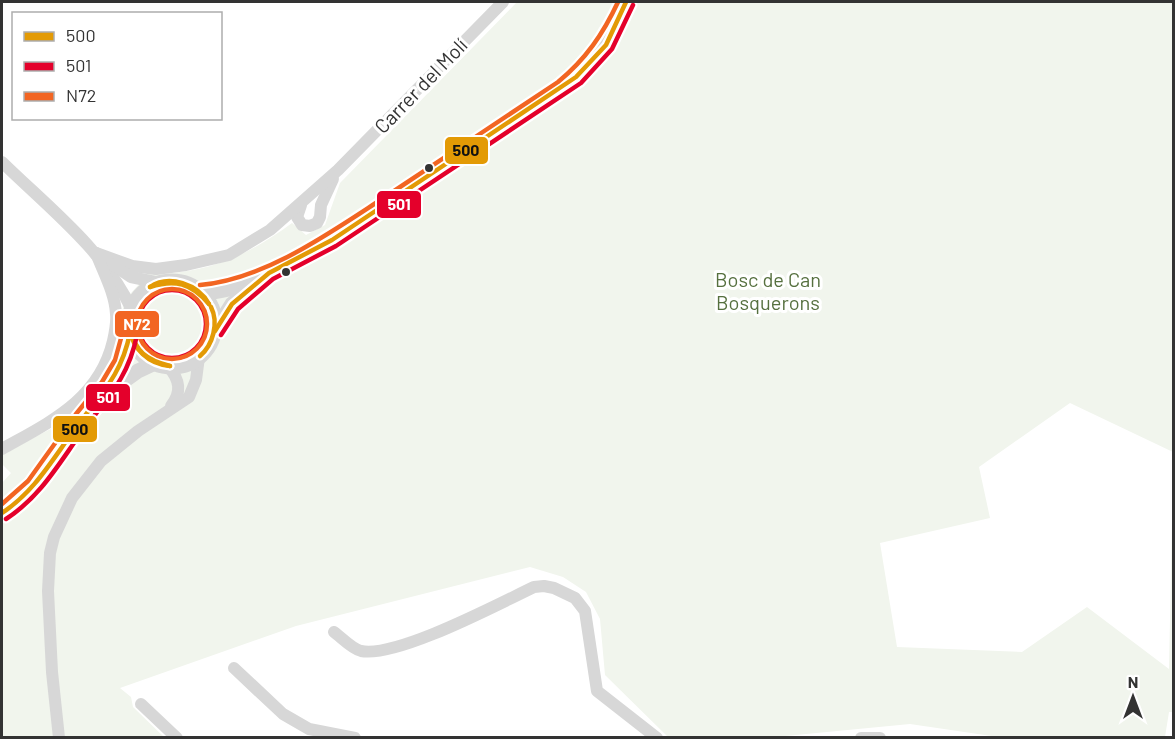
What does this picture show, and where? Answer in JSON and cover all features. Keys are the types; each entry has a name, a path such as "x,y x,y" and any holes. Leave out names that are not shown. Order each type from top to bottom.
{"street":[{"path":"96,253 131,277 160,283 179,282 201,292 226,290 269,273 332,240 576,77 606,45 626,2"},
{"name":"Carrer del Molí","path":"96,253 132,266 156,269 229,255 270,230 338,170 500,3"},
{"path":"2,162 96,253 121,286 131,308 127,353 113,383 74,429 36,486 2,513"},
{"name":"Carrer del Molí","path":"301,205 297,217 302,225 310,226 317,223 327,189 338,170"},
{"path":"2,449 57,418 82,399 101,373 110,355 116,314 112,295 96,253"},
{"path":"100,398 138,371 162,365 182,365 199,357 208,347 214,331 232,304 269,273"},
{"path":"131,308 143,292 160,283"},
{"path":"201,292 214,314 214,331"},
{"path":"130,333 138,350 162,365 177,378 179,384 177,398 169,410"},
{"path":"59,738 52,672 48,591 50,553 54,537 72,498 88,475 117,447 189,397 193,390 199,357"},
{"path":"334,632 358,650 371,652 415,642 534,587 554,588 575,598 585,611 597,691 657,738"},
{"path":"234,668 283,714 309,729 355,738"},
{"path":"141,704 177,738"}],"green space":[{"name":"Bosc de Can Bosquerons","path":"517,2 1173,2 1173,452 1070,403 979,467 990,518 880,543 897,647 1022,652 1087,607 1169,669 1173,468 1174,712 1169,712 1165,737 1005,738 910,724 775,737 668,737 605,675 600,619 586,592 563,577 530,567 296,626 120,688 131,697 133,707 164,737 2,737 2,522 24,507 42,489 33,481 2,506 2,483 11,473 2,464 2,454 68,420 98,387 116,363 122,327 123,302 148,274 188,271 225,261 258,245 292,223 306,235 325,225 340,183"}],"transit line":[{"name":"N72","path":"200,285 249,274 320,239 558,82 593,45 618,2"},
{"name":"500","path":"215,331 232,304 269,273 332,240 576,77 606,45 626,2"},
{"name":"501","path":"221,335 238,309 273,279 336,246 581,83 612,49 633,5"},
{"name":"500","path":"150,287 166,281 182,283 198,291 209,304"},
{"name":"500","path":"150,287 167,283 189,287 209,304"},
{"name":"N72","path":"172,289 185,292 197,299 204,311 207,324 204,337 197,349 185,356 172,359 159,356 147,349 140,337 137,324 140,311 147,299 159,292 172,289"},
{"name":"501","path":"172,290 185,292 196,300 204,311 206,324 204,337 196,348 185,356 172,358 159,356 148,348 140,337 138,324 140,311 148,300 159,292 172,290"},
{"name":"500","path":"200,356 208,346 213,333 214,320 211,307"},
{"name":"500","path":"129,328 135,343 143,354 154,361 170,366"},
{"name":"500","path":"129,328 134,343 148,359 170,366"},
{"name":"N72","path":"2,504 28,481 102,382 115,360 123,331"},
{"name":"500","path":"2,513 34,485 108,384 121,362 130,333"},
{"name":"501","path":"6,519 39,491 108,398 128,364 137,335"}]}
